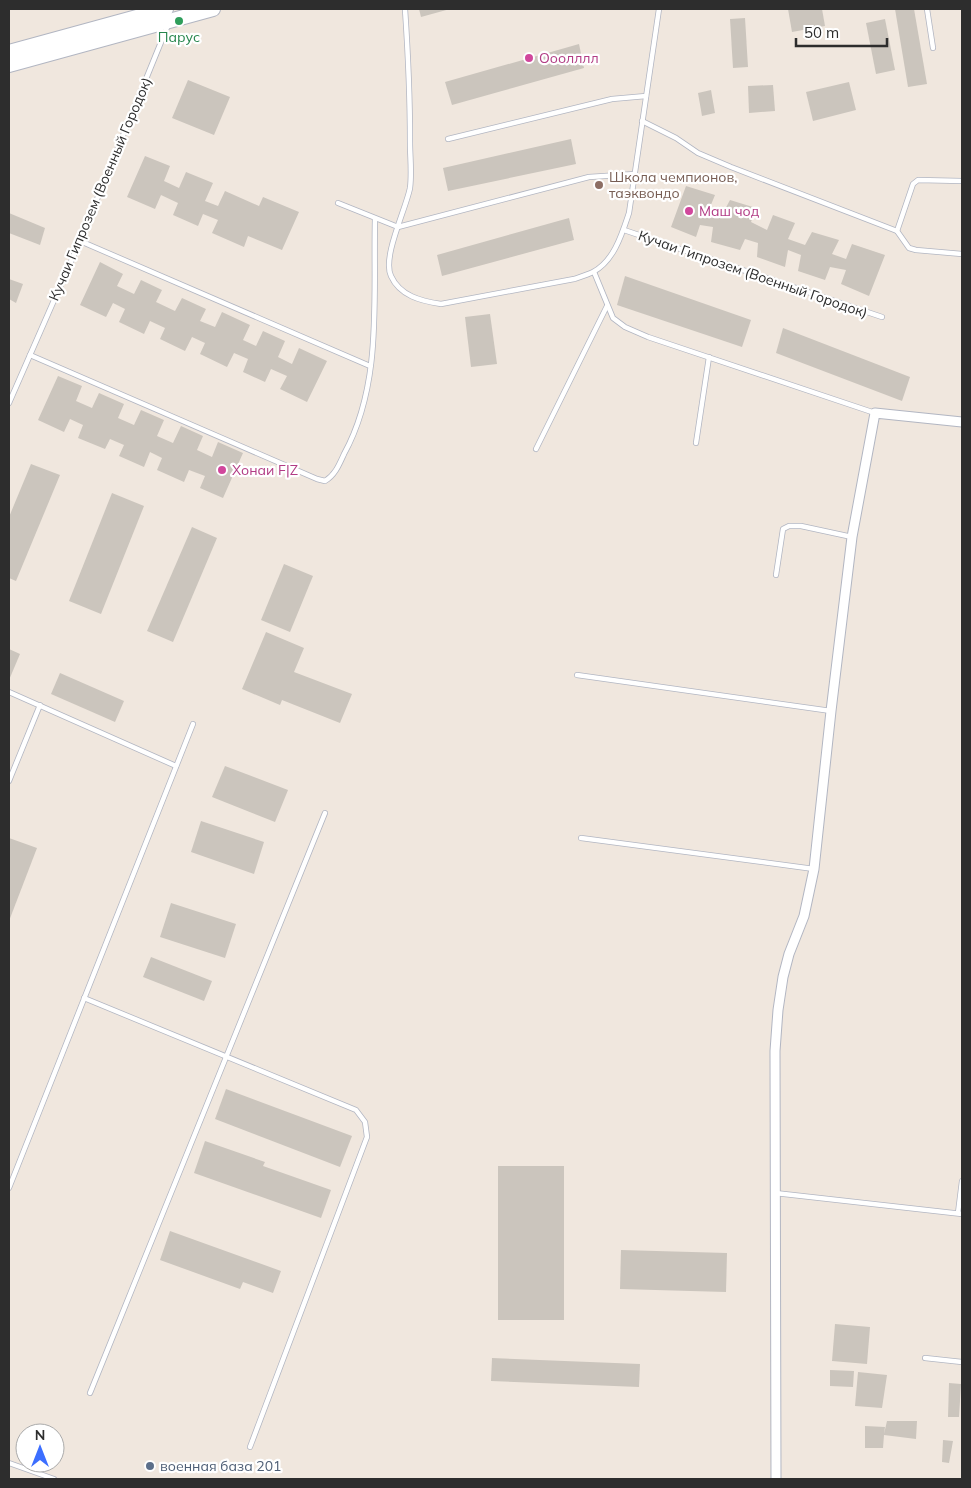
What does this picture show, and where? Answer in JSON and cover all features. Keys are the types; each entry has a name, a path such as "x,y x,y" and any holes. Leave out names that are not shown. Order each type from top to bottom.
{"main road":[{"path":"9,52 168,13 213,9"},
{"path":"9,65 168,13"}],"street":[{"path":"776,1479 775,1051 778,1010 783,977 789,954 804,916 814,869 852,537 875,413 962,422"}],"lane":[{"name":"Кучаи Гипрозем (Военный Городок)","path":"406,9 410,95 410,187 392,243 389,261 390,275 399,288 410,296 441,304 574,279 594,272 608,260 624,230 629,213 659,9"},
{"path":"927,9 933,48"},
{"name":"Кучаи Гипрозем (Военный Городок)","path":"9,403 80,241 168,13"},
{"path":"448,139 612,99 646,96"},
{"path":"642,121 676,138 698,153 897,231 909,248 962,254"},
{"path":"338,203 398,227 589,177 635,174"},
{"path":"897,231 913,184 918,180 962,181"},
{"path":"30,355 324,481 333,477 348,448 363,411 370,366 374,304 375,219"},
{"name":"Кучаи Гипрозем (Военный Городок)","path":"624,230 882,317"},
{"path":"80,241 370,366"},
{"path":"594,272 613,318 626,327 648,337 875,413"},
{"path":"536,450 607,306"},
{"path":"696,443 709,358"},
{"path":"776,575 784,529 789,526 802,526 852,537"},
{"path":"577,675 831,711"},
{"path":"9,692 176,766"},
{"path":"9,781 40,705"},
{"path":"9,1188 193,724"},
{"path":"90,1393 325,813"},
{"path":"581,838 814,869"},
{"path":"84,998 356,1110 365,1122 367,1137 250,1447"},
{"path":"775,1193 960,1214 962,1181"},
{"path":"924,1358 962,1362"},
{"path":"9,1463 54,1479"}],"building":[{"path":"419,9 450,9 421,17"},
{"path":"788,9 822,9 825,26 792,32"},
{"path":"895,9 914,9 927,84 908,87"},
{"path":"745,18 748,67 733,68 730,19"},
{"path":"885,19 895,70 876,74 866,23"},
{"path":"579,44 584,68 452,105 445,82"},
{"path":"188,80 230,97 214,135 172,118"},
{"path":"849,82 856,110 813,121 806,92"},
{"path":"773,85 775,111 749,113 748,86"},
{"path":"711,90 715,113 702,116 698,93"},
{"path":"571,139 576,164 448,191 443,168"},
{"path":"145,156 170,166 164,181 179,188 186,172 213,183 205,201 218,206 225,191 259,206 263,197 299,212 282,250 248,236 244,247 212,233 218,220 203,214 198,226 173,215 178,203 161,195 155,209 127,197"},
{"path":"686,186 715,195 708,212 723,213 730,200 756,208 751,222 767,230 773,215 795,223 788,239 805,245 812,232 839,240 832,254 846,259 852,244 885,255 869,296 841,284 846,270 830,267 825,280 798,271 801,255 788,250 785,267 757,257 758,243 745,239 740,250 711,242 713,227 700,225 696,237 671,227"},
{"path":"9,213 45,228 40,245 9,233"},
{"path":"569,218 574,240 442,276 437,255"},
{"path":"100,262 123,274 117,286 134,294 141,280 162,290 156,302 175,311 182,298 206,309 200,321 215,327 222,312 250,325 243,340 256,346 263,331 285,341 278,357 292,364 299,348 327,361 307,402 280,389 287,376 271,369 265,382 243,372 248,359 234,353 227,367 200,354 205,343 192,337 185,351 160,339 165,328 150,321 144,334 119,322 125,309 113,303 106,317 80,305"},
{"path":"625,276 751,320 742,347 617,305"},
{"path":"9,279 23,284 16,303 9,299"},
{"path":"490,314 497,364 471,367 465,317"},
{"path":"783,328 910,377 902,401 776,353"},
{"path":"58,376 82,386 76,401 92,408 99,393 124,404 118,418 134,425 141,410 164,420 157,436 173,443 181,426 203,436 197,450 212,457 218,442 243,453 223,498 200,488 205,476 189,470 184,482 157,470 162,458 150,452 144,467 119,456 124,445 110,439 105,449 78,438 83,425 70,419 64,432 38,420"},
{"path":"31,464 60,475 16,581 9,578 9,517"},
{"path":"112,493 144,506 101,614 69,601"},
{"path":"192,527 217,538 173,642 147,631"},
{"path":"284,564 313,576 290,632 261,620"},
{"path":"266,632 304,648 294,672 352,694 340,723 282,700 280,705 242,689"},
{"path":"9,649 20,654 9,680"},
{"path":"60,673 124,701 115,722 51,694"},
{"path":"225,766 288,790 275,822 212,797"},
{"path":"201,821 264,842 254,874 191,852"},
{"path":"9,838 37,848 9,921"},
{"path":"171,903 236,924 225,958 160,937"},
{"path":"151,957 212,981 204,1001 143,977"},
{"path":"226,1089 352,1136 340,1167 215,1119"},
{"path":"205,1141 265,1162 263,1166 331,1190 321,1218 194,1173"},
{"path":"498,1166 564,1166 564,1320 498,1320"},
{"path":"170,1231 281,1271 273,1293 243,1282 240,1289 160,1260"},
{"path":"621,1250 727,1253 726,1292 620,1289"},
{"path":"835,1324 870,1327 867,1364 832,1361"},
{"path":"492,1358 640,1364 639,1387 491,1381"},
{"path":"830,1370 854,1371 853,1387 830,1386"},
{"path":"858,1372 887,1375 882,1408 855,1406"},
{"path":"949,1383 961,1384 959,1417 948,1417"},
{"path":"887,1421 917,1421 916,1439 884,1435 883,1448 865,1448 865,1426 885,1427 884,1434"},
{"path":"943,1440 953,1441 949,1463 942,1462"}],"place":[{"name":"Парус","path":"179,21"},
{"name":"Ооолллл","path":"529,58"},
{"name":"Школа чемпионов, таэквондо","path":"599,185"},
{"name":"Маш чод","path":"689,211"},
{"name":"Хонаи F|Z","path":"222,470"},
{"name":"военная база 201","path":"150,1466"}]}
